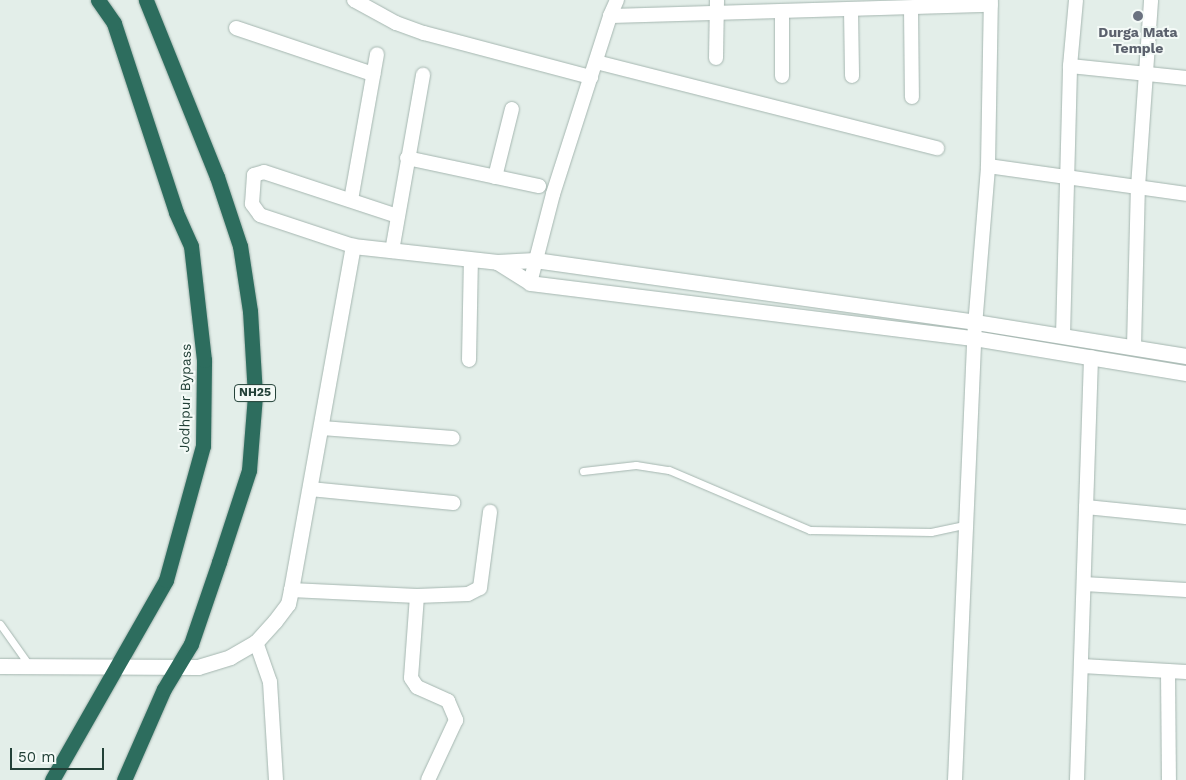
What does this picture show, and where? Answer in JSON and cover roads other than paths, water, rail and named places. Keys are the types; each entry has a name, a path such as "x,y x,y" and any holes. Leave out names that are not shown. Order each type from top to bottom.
{"highway":[{"name":"Jodhpur Bypass","path":"52,780 166,580 180,536 203,446 204,360 191,246 176,212 114,23 98,0"},
{"name":"NH25","path":"124,780 164,689 179,667 191,644 249,470 255,395 250,311 240,246 218,177 146,0"}],"main road":[{"path":"0,666 198,667 230,657 256,642 288,604 322,428 353,246 497,262 535,260 976,322 1186,356"},
{"path":"497,262 530,282 974,338 1186,373"}],"street":[{"path":"354,0 396,23 424,33 591,77"},
{"path":"530,282 591,77 610,16 617,0"},
{"path":"716,58 717,0"},
{"path":"1063,336 1070,66 1076,0"},
{"path":"1134,347 1138,187 1151,0"},
{"path":"610,16 716,14 792,8 851,10 882,4 912,8 991,3 988,166 974,338 964,525 954,780"},
{"path":"782,76 792,8"},
{"path":"912,8 912,97"},
{"path":"851,10 852,76"},
{"path":"236,28 373,74"},
{"path":"351,200 377,54"},
{"path":"596,62 937,148"},
{"path":"1070,66 1186,78"},
{"path":"392,251 423,75"},
{"path":"495,177 512,109"},
{"path":"407,158 539,186"},
{"path":"988,166 1186,194"},
{"path":"353,246 260,215 252,204 253,179 257,172 264,172 397,216"},
{"path":"469,360 471,260"},
{"path":"1077,780 1091,357"},
{"path":"322,428 453,438"},
{"path":"310,489 453,503"},
{"path":"1086,507 1186,517"},
{"path":"291,590 417,596 468,594 480,588 490,512"},
{"path":"1084,584 1186,590"},
{"path":"417,596 411,678 417,686 448,702 456,720 428,780"},
{"path":"256,642 271,691 276,780"},
{"path":"1082,666 1186,672"},
{"path":"1168,671 1169,780"}],"lane":[{"path":"583,471 636,465 670,470 810,530 931,532 964,525"},
{"path":"0,624 30,667"}],"place":[{"name":"Durga Mata Temple","path":"1138,16"}]}
